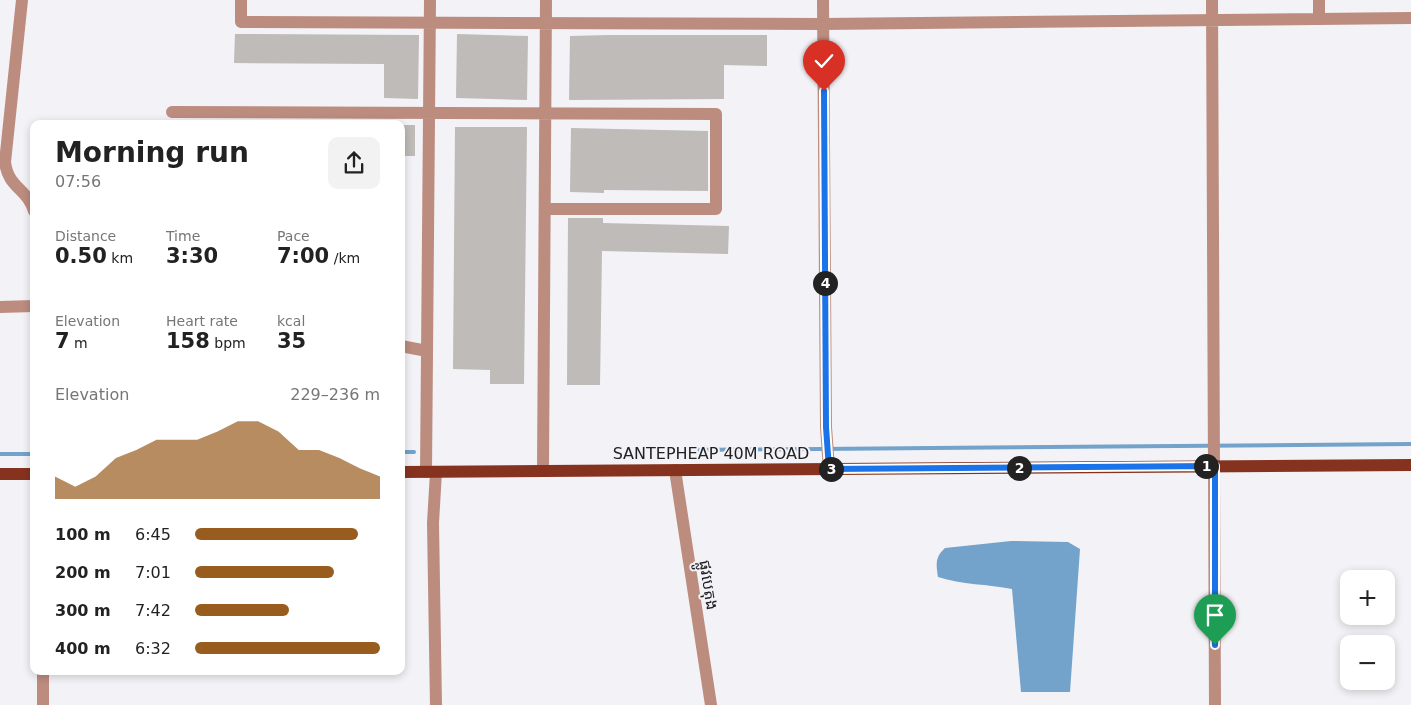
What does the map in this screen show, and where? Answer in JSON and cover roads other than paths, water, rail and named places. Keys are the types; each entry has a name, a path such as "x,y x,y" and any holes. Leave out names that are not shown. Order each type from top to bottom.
{"main road":[{"name":"SANTEPHEAP 40M ROAD","path":"405,472 676,470 828,463 1215,466 1411,465"},
{"path":"0,474 30,474"}],"street":[{"path":"22,0 5,162 5,181 24,192 30,203"},
{"path":"241,0 241,22 824,24 1411,18"},
{"path":"430,0 427,350 433,523 436,705"},
{"path":"543,471 546,0"},
{"path":"823,0 826,427 828,463"},
{"path":"1212,0 1215,705"},
{"path":"1319,0 1319,19"},
{"path":"172,112 716,114 716,208 545,208"},
{"path":"0,307 30,306"},
{"path":"405,347 427,350"},
{"name":"ផ្លូវបេតុង","path":"676,470 711,705"},
{"path":"43,675 43,705"}],"water":[{"path":"1011,541 1068,542 1080,549 1070,692 1021,692 1012,589 956,582 938,577 937,561 939,554 945,548"}],"waterway":[{"path":"688,450 1411,444"},
{"path":"405,452 414,452"},
{"path":"0,454 30,454"}]}
